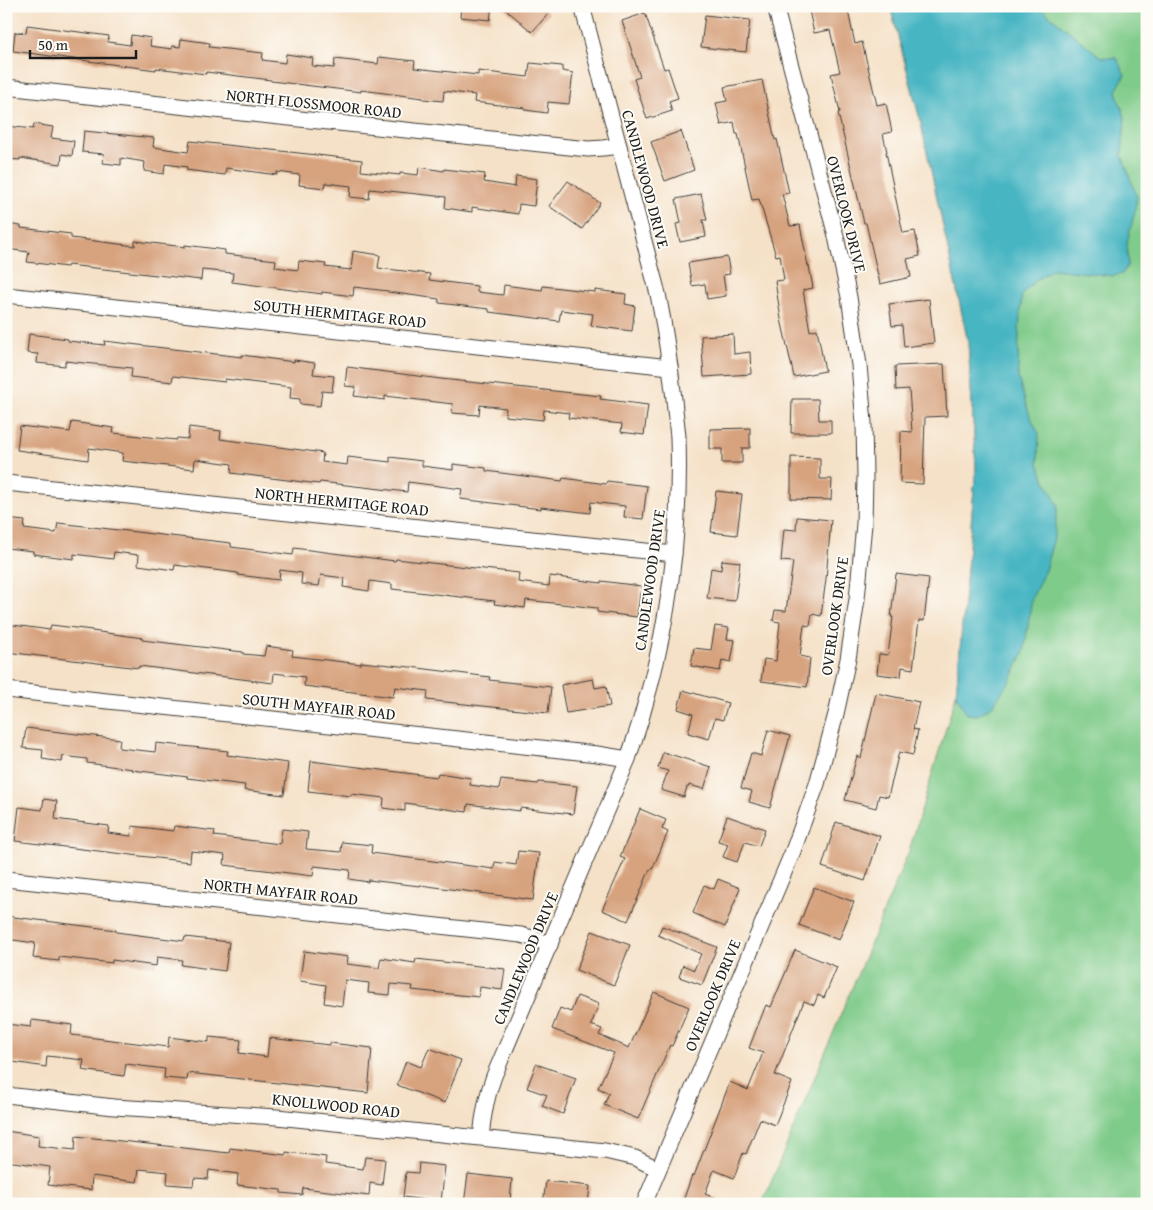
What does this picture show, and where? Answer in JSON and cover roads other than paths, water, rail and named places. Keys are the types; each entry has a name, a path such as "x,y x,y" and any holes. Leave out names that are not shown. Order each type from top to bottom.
{"street":[{"name":"CANDLEWOOD DRIVE","path":"481,1137 488,1093 628,758 643,712 656,663 666,613 677,521 678,435 665,328 658,294 582,6"},
{"name":"OVERLOOK DRIVE","path":"644,1204 793,851 817,784 836,714 848,659 857,599 864,524 865,476 864,423 859,365 849,296 835,232 774,6"},
{"name":"NORTH FLOSSMOOR ROAD","path":"6,87 588,149 619,146"},
{"name":"SOUTH HERMITAGE ROAD","path":"6,295 670,366"},
{"name":"NORTH HERMITAGE ROAD","path":"6,483 674,554"},
{"name":"SOUTH MAYFAIR ROAD","path":"6,690 628,758"},
{"name":"NORTH MAYFAIR ROAD","path":"6,879 521,935 550,945"},
{"name":"KNOLLWOOD ROAD","path":"6,1095 114,1107 277,1116 605,1151 636,1158 658,1169"}],"water":[{"path":"890,6 1038,6 1101,57 1117,58 1125,75 1116,91 1125,117 1122,155 1137,197 1127,242 1128,265 1122,274 1113,276 1053,269 1036,280 1022,295 1018,378 1030,416 1039,434 1038,462 1058,505 1054,538 1045,570 1032,598 1024,652 1010,681 992,706 978,715 967,714 956,695 976,467 968,342 920,119"}]}
